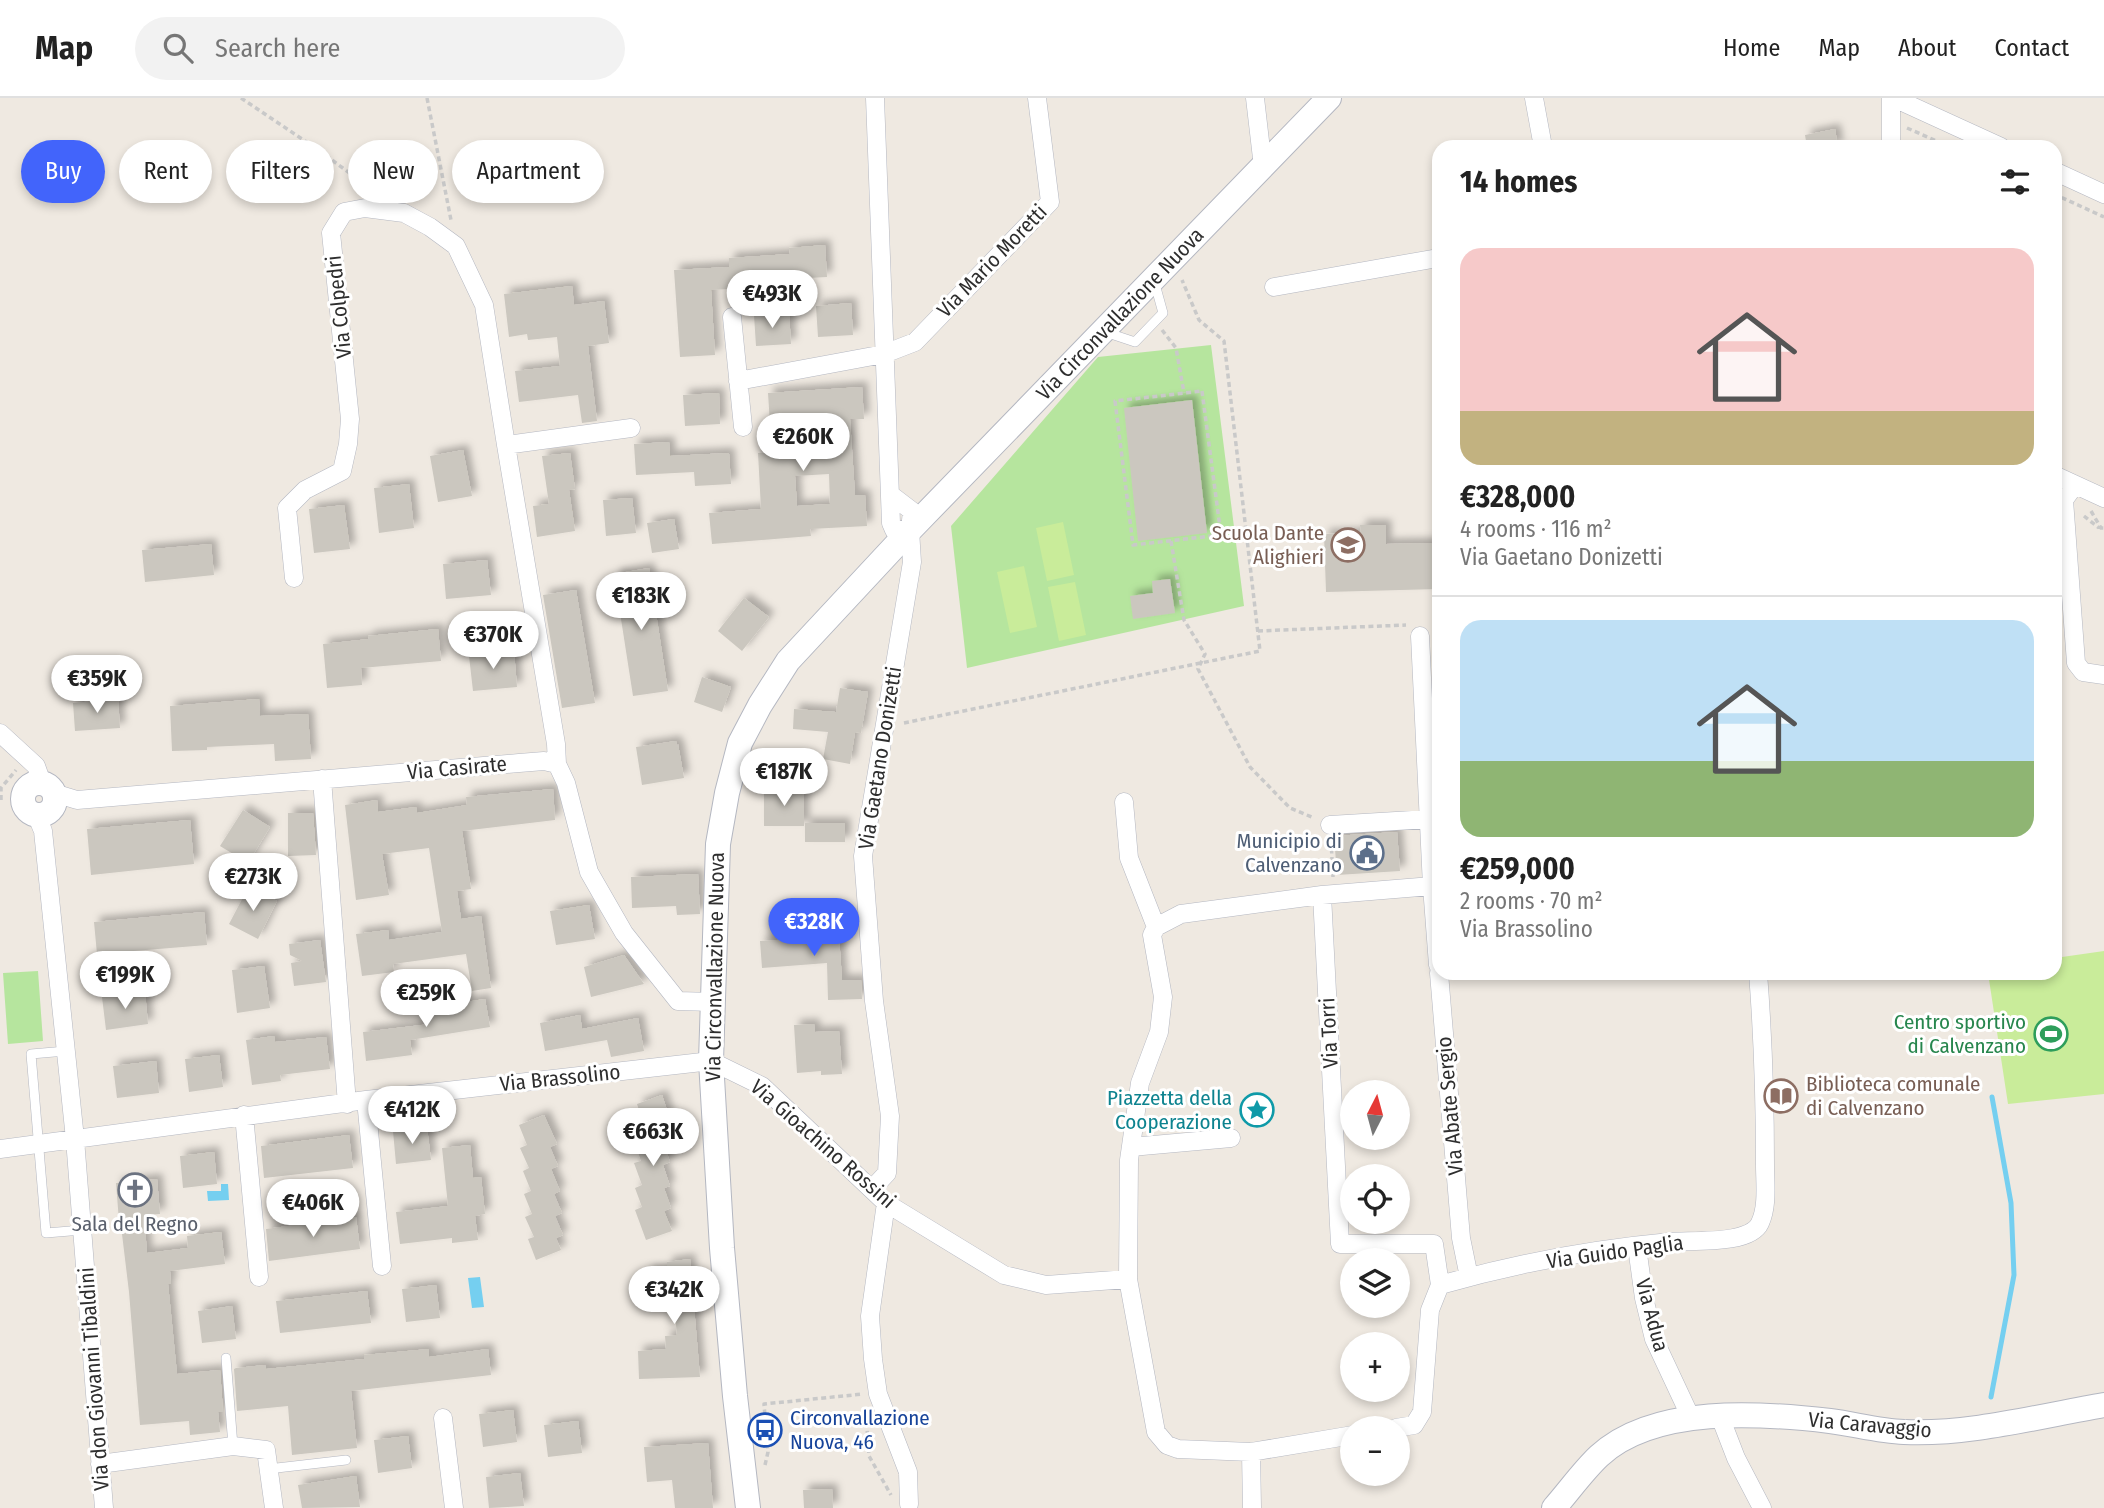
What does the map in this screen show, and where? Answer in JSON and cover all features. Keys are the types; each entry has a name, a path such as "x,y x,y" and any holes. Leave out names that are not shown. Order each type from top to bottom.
{"main road":[{"name":"Via Circonvallazione Nuova","path":"748,1508 722,1248 711,1061 718,844 740,743 788,661 910,530 1329,98"},
{"name":"Via Caravaggio","path":"1554,1508 1599,1455 1635,1433 1691,1418 1719,1414 1829,1421 1902,1432 1936,1432 2104,1405"}],"street":[{"path":"875,98 891,495 912,511 910,530"},
{"name":"Via Mario Moretti","path":"738,381 884,354 915,341 1050,202 1037,98"},
{"path":"1255,98 1263,167"},
{"path":"1534,98 1542,140"},
{"path":"1891,140 1892,98 1985,140"},
{"path":"2062,176 2104,194"},
{"name":"Via Colpedri","path":"294,578 287,508 305,490 342,471 348,444 349,419 331,233 344,212 365,208 404,213 430,227 456,246 484,305 556,744 557,764"},
{"path":"1274,287 1432,259"},
{"path":"732,317 743,427"},
{"path":"506,445 631,428"},
{"path":"2062,479 2104,498"},
{"path":"2075,485 2064,500 2076,663 2083,672 2104,675"},
{"name":"Via Gaetano Donizetti","path":"872,1189 887,1172 890,1116 874,1002 863,856 912,562 910,530"},
{"path":"1413,630 1432,853"},
{"path":"0,733 31,798"},
{"name":"Via Casirate","path":"31,798 77,800 544,761 557,764"},
{"path":"557,764 566,783 589,872 624,933 678,1001 713,1002"},
{"path":"322,779 347,1104"},
{"name":"Via don Giovanni Tibaldini","path":"31,798 66,1051 104,1508"},
{"path":"1124,802 1129,858 1156,927"},
{"path":"1330,825 1429,819"},
{"path":"1340,1437 1251,1452 1178,1449 1167,1445 1156,1432 1128,1279 1131,1147 1140,1083 1159,1032 1163,997 1152,934 1156,927 1181,914 1328,895 1432,887"},
{"name":"Via Torri","path":"1328,895 1340,1244 1434,1244 1440,1285"},
{"name":"Via Abate Sergio","path":"1440,980 1461,1238 1469,1277"},
{"name":"Via Guido Paglia","path":"1440,1285 1544,1260 1668,1242 1729,1239 1750,1233 1760,1225 1765,1207 1765,1126 1758,980"},
{"name":"Via Gioachino Rossini","path":"711,1061 762,1086 886,1203 1004,1275 1046,1285 1128,1279"},
{"name":"Via Brassolino","path":"0,1149 244,1115 711,1061"},
{"path":"366,1100 382,1266"},
{"path":"244,1115 259,1277"},
{"path":"1131,1147 1231,1138"},
{"path":"886,1203 870,1317 878,1394 908,1472 901,1501"},
{"name":"Via Adua","path":"1637,1247 1644,1298 1654,1339 1691,1418"},
{"path":"1410,1426 1414,1425 1422,1412 1430,1310 1440,1285"},
{"path":"1719,1414 1736,1458 1762,1508"},
{"path":"443,1418 454,1508"},
{"path":"100,1464 233,1446 266,1450 274,1508"},
{"path":"1251,1452 1252,1508"}],"lane":[{"path":"1104,332 1135,342 1163,313 1162,272"},
{"path":"66,1051 31,1054 38,1144 46,1233 82,1230"},
{"path":"226,1357 233,1446"},
{"path":"268,1469 346,1460"}],"path":[{"path":"241,98 317,149 404,213"},
{"path":"427,98 456,246"},
{"path":"1891,120 1935,140"},
{"path":"2062,198 2104,217"},
{"path":"884,727 1260,651 1224,341 1199,320 1180,274 1162,272"},
{"path":"1155,320 1176,348 1184,393"},
{"path":"1202,391 1220,535 1133,545 1115,401 1184,393 1202,391"},
{"path":"1171,541 1184,620 1205,654 1198,669 1251,767 1290,808 1330,825 1328,895"},
{"path":"1258,631 1413,630"},
{"path":"763,1473 768,1452 764,1404 865,1394"},
{"path":"866,1406 869,1456 901,1501"}],"green space":[{"path":"1211,345 1244,606 967,668 951,526 1098,357"},
{"path":"1063,522 1074,575 1047,581 1036,528"},
{"path":"1024,566 1037,627 1010,633 997,572"},
{"path":"1075,582 1086,635 1059,641 1048,587"},
{"name":"Centro sportivo di Calvenzano","path":"2104,951 2104,1094 2008,1104 1989,980 2062,980 2062,957"},
{"path":"38,971 43,1041 8,1044 3,973"}],"water":[{"path":"221,1184 228,1184 229,1200 208,1201 207,1191 221,1191"},
{"path":"480,1277 484,1307 472,1308 468,1278"}],"building":[{"path":"1835,129 1837,140 1806,140 1805,135"},
{"path":"825,245 827,277 766,280 766,287 711,290 715,355 680,357 674,270 729,267 729,258 790,254 789,248"},
{"path":"572,286 574,305 604,301 609,343 588,346 597,421 582,423 578,395 519,402 515,371 560,366 557,337 528,340 527,334 509,337 504,294"},
{"path":"851,303 853,335 818,337 816,306"},
{"path":"789,313 791,344 756,346 754,315"},
{"path":"862,387 864,419 850,419 855,495 865,495 867,526 810,529 811,536 712,544 709,513 761,509 758,453 816,449 814,421 770,424 768,393","holes":["829,474 830,504 797,506 795,476"]},
{"path":"719,393 720,424 685,426 683,395"},
{"path":"1192,400 1207,533 1138,541 1124,408"},
{"path":"669,442 670,456 729,453 731,484 695,486 694,472 636,475 634,444"},
{"path":"463,450 472,496 438,502 430,456"},
{"path":"570,453 575,489 569,490 575,531 537,537 533,506 549,504 542,456"},
{"path":"409,484 414,528 379,533 374,488"},
{"path":"632,498 636,533 606,536 603,500"},
{"path":"344,505 350,549 314,553 309,509"},
{"path":"674,519 679,549 652,553 647,523"},
{"path":"1360,525 1386,525 1386,544 1432,543 1432,589 1326,592 1324,534 1361,533"},
{"path":"211,544 214,575 145,582 142,550"},
{"path":"487,560 491,595 446,599 443,564"},
{"path":"649,568 668,691 633,696 614,574"},
{"path":"1170,579 1175,613 1133,619 1130,596 1153,593 1152,581"},
{"path":"576,590 595,703 562,708 543,595"},
{"path":"744,598 769,617 742,651 718,631"},
{"path":"438,629 441,661 361,668 362,685 327,688 323,644 369,639 368,636"},
{"path":"514,651 517,687 473,691 469,656"},
{"path":"702,677 731,687 722,712 694,702"},
{"path":"840,688 868,692 861,733 855,732 850,764 823,759 828,732 793,729 794,709 836,712"},
{"path":"118,699 120,728 75,731 73,703"},
{"path":"259,699 260,716 308,714 311,759 275,761 274,744 172,751 170,706"},
{"path":"676,741 684,778 642,785 636,747"},
{"path":"553,789 555,820 462,831 471,889 457,891 461,919 481,916 491,988 472,991 466,954 393,964 394,972 362,976 356,934 388,930 389,940 442,932 429,848 382,854 389,895 356,900 345,805 377,800 378,812 416,807 417,813 467,805 466,797"},
{"path":"764,790 804,791 804,826 764,826"},
{"path":"243,810 270,827 248,863 220,846"},
{"path":"288,813 313,813 316,855 288,856"},
{"path":"190,820 194,864 91,875 87,829"},
{"path":"805,823 845,823 845,842 805,842"},
{"path":"1397,832 1400,871 1337,875 1334,836"},
{"path":"698,874 700,914 677,915 676,906 632,908 631,877"},
{"path":"249,886 277,901 258,939 229,924"},
{"path":"589,905 595,939 556,945 550,911"},
{"path":"204,912 207,945 97,954 94,922"},
{"path":"838,921 842,980 861,980 862,999 828,1000 827,963 762,968 760,941 811,938 810,923"},
{"path":"320,940 326,982 294,986 291,963 302,961 290,955 289,944"},
{"path":"624,955 644,984 591,997 584,967"},
{"path":"264,966 270,1008 237,1013 232,970"},
{"path":"145,992 148,1024 106,1030 102,997"},
{"path":"485,999 490,1027 410,1040 412,1055 366,1061 363,1032 430,1024 427,1008"},
{"path":"580,1015 582,1029 638,1018 644,1051 611,1057 607,1040 545,1051 540,1023"},
{"path":"814,1024 815,1032 839,1031 842,1074 821,1075 821,1071 797,1073 794,1025"},
{"path":"274,1036 275,1042 326,1037 330,1069 280,1075 281,1081 252,1085 246,1040"},
{"path":"219,1055 223,1087 189,1092 185,1059"},
{"path":"156,1061 159,1093 117,1098 113,1066"},
{"path":"662,1095 669,1116 663,1119 670,1139 663,1142 670,1162 663,1165 670,1186 664,1188 671,1208 664,1211 672,1231 646,1240 635,1210 642,1207 635,1188 642,1185 634,1163 641,1161 634,1140 641,1138 634,1119 641,1116 637,1104"},
{"path":"544,1115 557,1144 550,1147 558,1166 551,1169 560,1191 554,1194 562,1213 555,1216 563,1235 556,1238 561,1250 536,1260 528,1239 534,1237 525,1217 532,1214 524,1194 531,1191 523,1171 529,1168 520,1148 527,1145 519,1125"},
{"path":"427,1127 431,1160 396,1164 393,1131"},
{"path":"349,1135 353,1168 264,1178 261,1146"},
{"path":"470,1145 473,1178 481,1177 485,1214 475,1216 478,1240 452,1243 452,1238 400,1244 396,1212 448,1206 442,1148"},
{"path":"214,1152 217,1184 183,1188 180,1156"},
{"path":"157,1179 160,1214 144,1215 147,1253 188,1248 187,1236 221,1232 225,1264 170,1271 171,1284 168,1284 177,1374 220,1370 223,1412 218,1412 220,1432 190,1435 189,1421 140,1425 129,1292 116,1183"},
{"path":"356,1217 360,1249 269,1261 266,1229"},
{"path":"690,1259 700,1377 639,1379 638,1351 666,1349 665,1336 677,1335 673,1295 648,1296 646,1271 667,1269 667,1262"},
{"path":"436,1285 440,1318 406,1322 402,1289"},
{"path":"367,1291 371,1323 280,1333 276,1301"},
{"path":"232,1306 236,1339 202,1343 198,1311"},
{"path":"429,1349 429,1357 488,1349 491,1375 351,1391 357,1448 292,1455 288,1406 237,1411 236,1368 265,1365 266,1369"},
{"path":"513,1410 517,1442 483,1447 479,1414"},
{"path":"578,1421 582,1453 548,1457 544,1425"},
{"path":"408,1436 412,1468 378,1473 374,1440"},
{"path":"708,1443 713,1508 675,1508 672,1480 647,1482 644,1447"},
{"path":"520,1473 524,1506 489,1508 486,1477"},
{"path":"356,1476 360,1507 302,1508 298,1485"},
{"path":"832,1489 833,1508 804,1508 803,1490"}],"waterway":[{"path":"1991,1397 2014,1275 2011,1203 1992,1097"}],"place":[{"name":"Scuola Dante Alighieri","path":"1348,545"},
{"name":"Municipio di Calvenzano","path":"1367,853"},
{"name":"Centro sportivo di Calvenzano","path":"2051,1034"},
{"name":"Biblioteca comunale di Calvenzano","path":"1781,1096"},
{"name":"Piazzetta della Cooperazione","path":"1257,1110"},
{"name":"Sala del Regno","path":"135,1190"},
{"name":"Circonvallazione Nuova, 46","path":"765,1430"}]}
